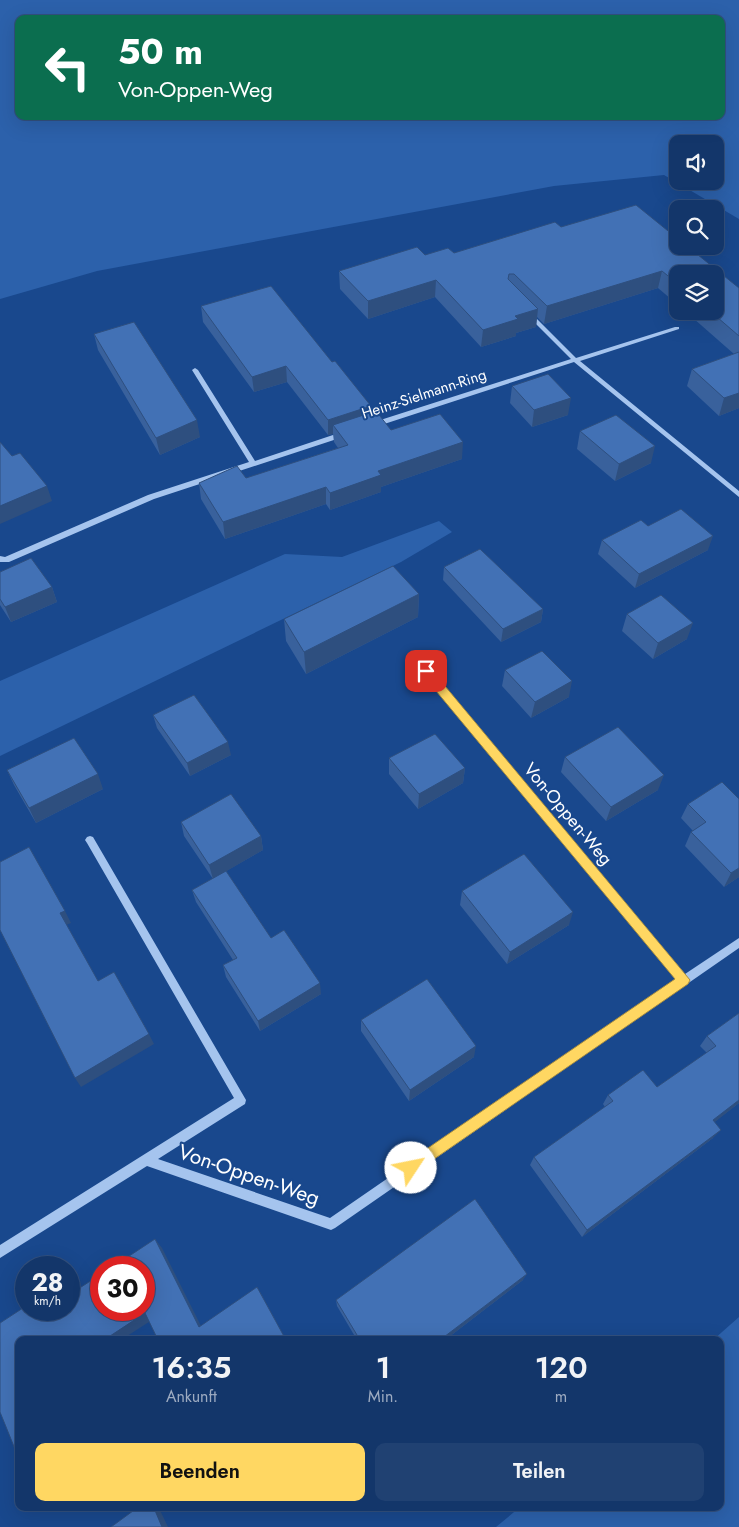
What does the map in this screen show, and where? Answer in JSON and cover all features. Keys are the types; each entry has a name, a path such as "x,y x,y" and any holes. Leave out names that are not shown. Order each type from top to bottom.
{"street":[{"path":"522,307 575,360 739,495"},
{"name":"Heinz-Sielmann-Ring","path":"367,427 677,328"},
{"path":"195,370 253,463"},
{"name":"Heinz-Sielmann-Ring","path":"0,559 6,560 151,496 348,433"},
{"name":"Von-Oppen-Weg","path":"426,671 684,980"},
{"name":"Von-Oppen-Weg","path":"0,1252 241,1100 90,840"},
{"name":"Von-Oppen-Weg","path":"146,1160 331,1224 739,942"}],"shaded area":[{"path":"0,0 739,0 739,219 724,210 724,200 707,200 690,190 724,190 724,135 669,135 669,178 664,175 554,186 97,271 0,299"},
{"path":"439,521 452,532 401,562 0,756 0,681 285,554 342,557"},
{"path":"739,1317 739,1527 496,1527 515,1511 724,1511 724,1336 718,1336"}],"building":[{"path":"636,205 669,232 669,255 698,255 711,265 669,265 669,277 662,271 547,306 514,274 509,274 508,279 538,309 515,316 518,319 483,330 436,280 368,301 339,271 417,247 425,255 448,248 454,253 555,222 561,227"},
{"path":"724,276 739,288 739,336 720,320 724,320"},
{"path":"271,286 332,362 335,361 371,406 328,420 286,366 252,377 201,306"},
{"path":"134,322 197,420 156,438 94,334"},
{"path":"739,352 739,393 724,398 692,369"},
{"path":"548,374 571,398 534,410 512,386"},
{"path":"376,411 391,430 440,414 463,442 378,471 381,475 330,493 326,487 223,522 199,483 237,466 246,478 348,445 333,425"},
{"path":"616,415 655,446 619,464 580,431"},
{"path":"0,442 12,456 20,453 47,486 0,506"},
{"path":"681,509 713,536 639,574 602,540 641,520 648,526"},
{"path":"480,549 543,609 503,629 444,567"},
{"path":"31,558 52,587 5,607 0,599 0,572"},
{"path":"393,566 419,594 304,652 284,619"},
{"path":"661,595 693,623 658,643 627,614"},
{"path":"542,651 572,681 535,702 505,670"},
{"path":"194,695 228,742 187,763 153,715"},
{"path":"618,727 664,775 611,807 565,757"},
{"path":"435,734 465,768 419,794 389,758"},
{"path":"74,738 98,774 29,808 7,770"},
{"path":"722,782 739,799 739,868 731,873 691,832 706,822 688,804"},
{"path":"231,794 261,836 209,865 181,822"},
{"path":"29,847 65,911 60,913 98,981 114,972 149,1034 75,1078 0,930 0,862"},
{"path":"524,854 573,912 510,952 462,891"},
{"path":"226,871 271,938 284,930 320,983 258,1021 223,965 237,958 192,890"},
{"path":"427,979 476,1046 410,1090 361,1020"},
{"path":"739,1013 739,1100 713,1120 721,1130 587,1230 534,1157 613,1101 608,1095 643,1070 657,1087 716,1046 707,1036"},
{"path":"475,1199 527,1274 445,1336 358,1336 336,1300"},
{"path":"155,1239 199,1327 257,1287 284,1336 156,1336 149,1321 155,1321 155,1256 129,1256"},
{"path":"90,1281 90,1321 133,1321 110,1336 15,1336 15,1449 0,1412 0,1323 15,1313 15,1321 80,1321 80,1288"},
{"path":"133,1511 155,1511 162,1527 111,1527"}],"route":[{"path":"411,1168 684,980 426,671"}]}
